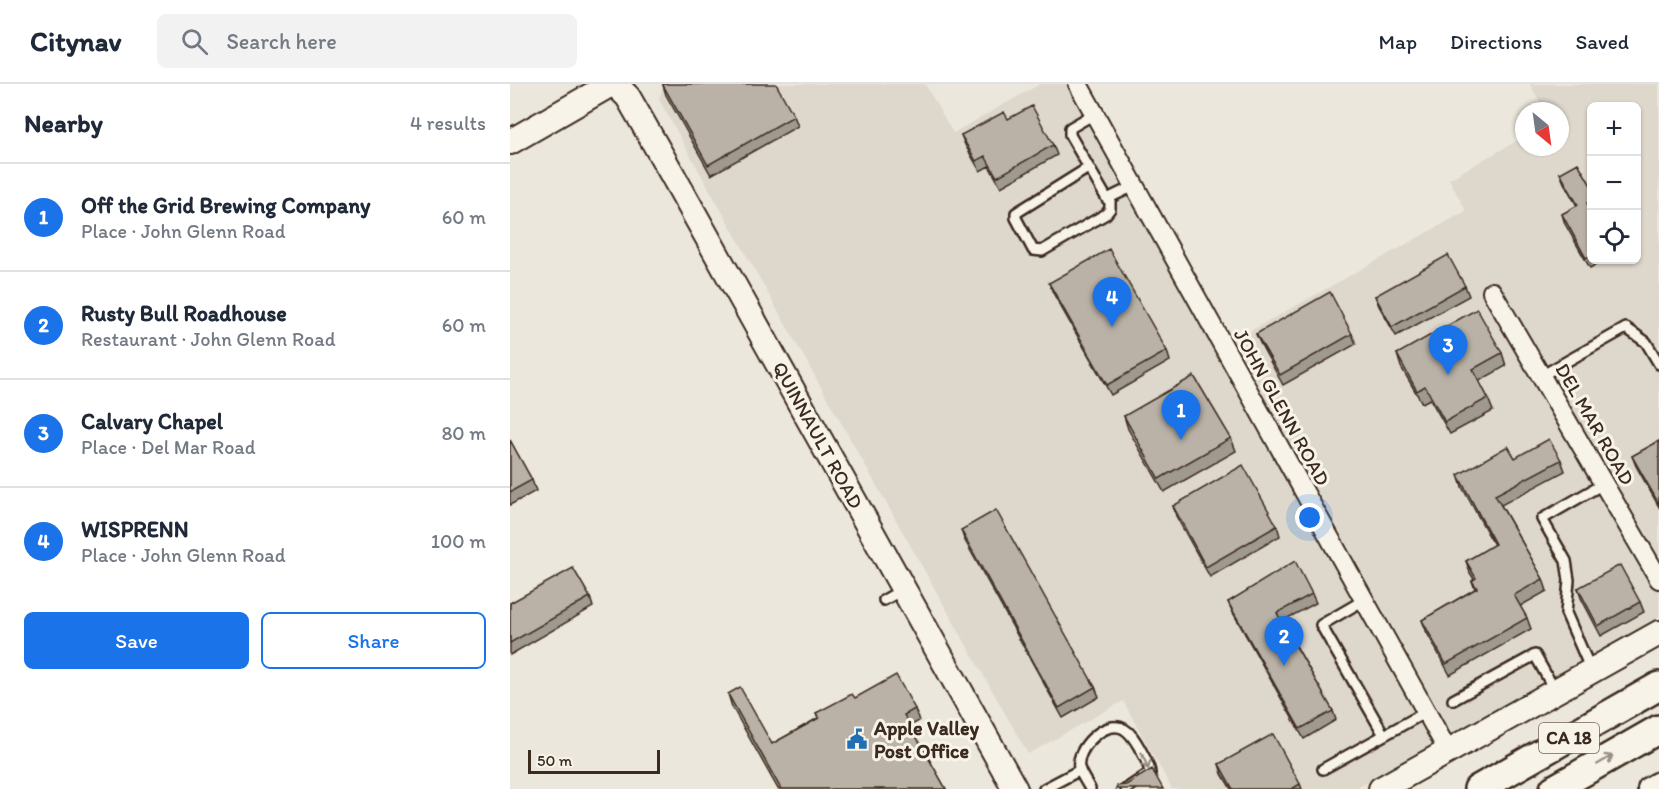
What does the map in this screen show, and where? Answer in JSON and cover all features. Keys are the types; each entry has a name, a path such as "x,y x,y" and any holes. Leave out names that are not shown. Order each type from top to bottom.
{"main road":[{"name":"CA 18","path":"1478,789 1659,686"},
{"name":"CA 18","path":"1554,789 1659,729"}],"street":[{"path":"510,142 613,84"},
{"name":"QUINNAULT ROAD","path":"613,84 628,97 672,174 894,594 1015,789"},
{"name":"JOHN GLENN ROAD","path":"1078,84 1448,751"},
{"name":"DEL MAR ROAD","path":"1492,292 1659,579"},
{"path":"1381,789 1659,633"},
{"path":"1650,789 1659,784"}],"lane":[{"path":"1094,114 1068,131 1104,197 1110,200"},
{"path":"1088,168 1018,210 1016,218 1033,250 1042,251 1106,214 1110,209 1110,200"},
{"path":"1110,200 1134,186"},
{"path":"1541,376 1626,328 1646,342 1659,364"},
{"path":"1591,671 1566,614 1569,580 1566,561 1542,519 1604,484"},
{"path":"1364,600 1321,625 1383,735"},
{"path":"1453,700 1535,655 1556,691"},
{"path":"1323,769 1426,711"},
{"path":"1090,789 1080,770 1080,756 1092,738 1114,726 1123,728 1135,739 1149,766 1150,772 1146,777 1126,789"},
{"path":"1044,789 1080,770"}],"shaded area":[{"path":"663,84 925,84 953,133 1040,84 1068,84 1434,745 1355,789 1172,789 1123,701 1028,754 659,100"},
{"path":"1530,84 1659,84 1659,617 1452,735 1234,340 1466,211 1449,179 1515,142 1515,156 1569,156 1569,102 1540,102"}],"building":[{"path":"663,84 776,84 794,116 708,165"},
{"path":"1032,106 1053,145 997,177 985,156 976,161 961,135 1004,112 1008,119"},
{"path":"1578,163 1587,178 1586,258 1562,214 1578,205 1560,173"},
{"path":"1109,249 1167,351 1107,385 1049,283"},
{"path":"1448,255 1465,286 1392,327 1375,296"},
{"path":"1330,292 1352,334 1280,375 1256,334"},
{"path":"1477,309 1502,353 1473,369 1488,398 1445,422 1425,386 1417,391 1397,354"},
{"path":"1194,376 1231,438 1159,479 1124,416"},
{"path":"1549,439 1561,460 1495,495 1543,579 1514,595 1527,618 1446,664 1422,620 1477,588 1472,581 1476,578 1466,561 1495,544 1458,475 1508,446 1515,458"},
{"path":"510,440 532,480 510,492"},
{"path":"1659,441 1659,504 1632,456"},
{"path":"1243,465 1277,526 1206,567 1173,506"},
{"path":"996,510 1095,687 1059,708 961,530"},
{"path":"1295,561 1312,594 1277,613 1333,711 1300,729 1228,602"},
{"path":"1620,565 1640,602 1598,626 1578,588"},
{"path":"573,568 590,597 510,643 510,603"},
{"name":"Apple Valley Post Office","path":"896,675 915,709 904,715 946,789 781,789 728,694 740,687 772,744 819,718 816,713 852,694 855,698"},
{"path":"1273,734 1300,784 1292,789 1233,789 1219,764"},
{"path":"1152,769 1163,789 1116,789 1117,786 1126,785"}],"place":[{"name":"WISPRENN","path":"1112,327"},
{"name":"Calvary Chapel","path":"1448,375"},
{"name":"Off the Grid Brewing Company","path":"1181,440"},
{"name":"Rusty Bull Roadhouse","path":"1284,666"},
{"name":"Apple Valley Post Office","path":"857,739"}]}
